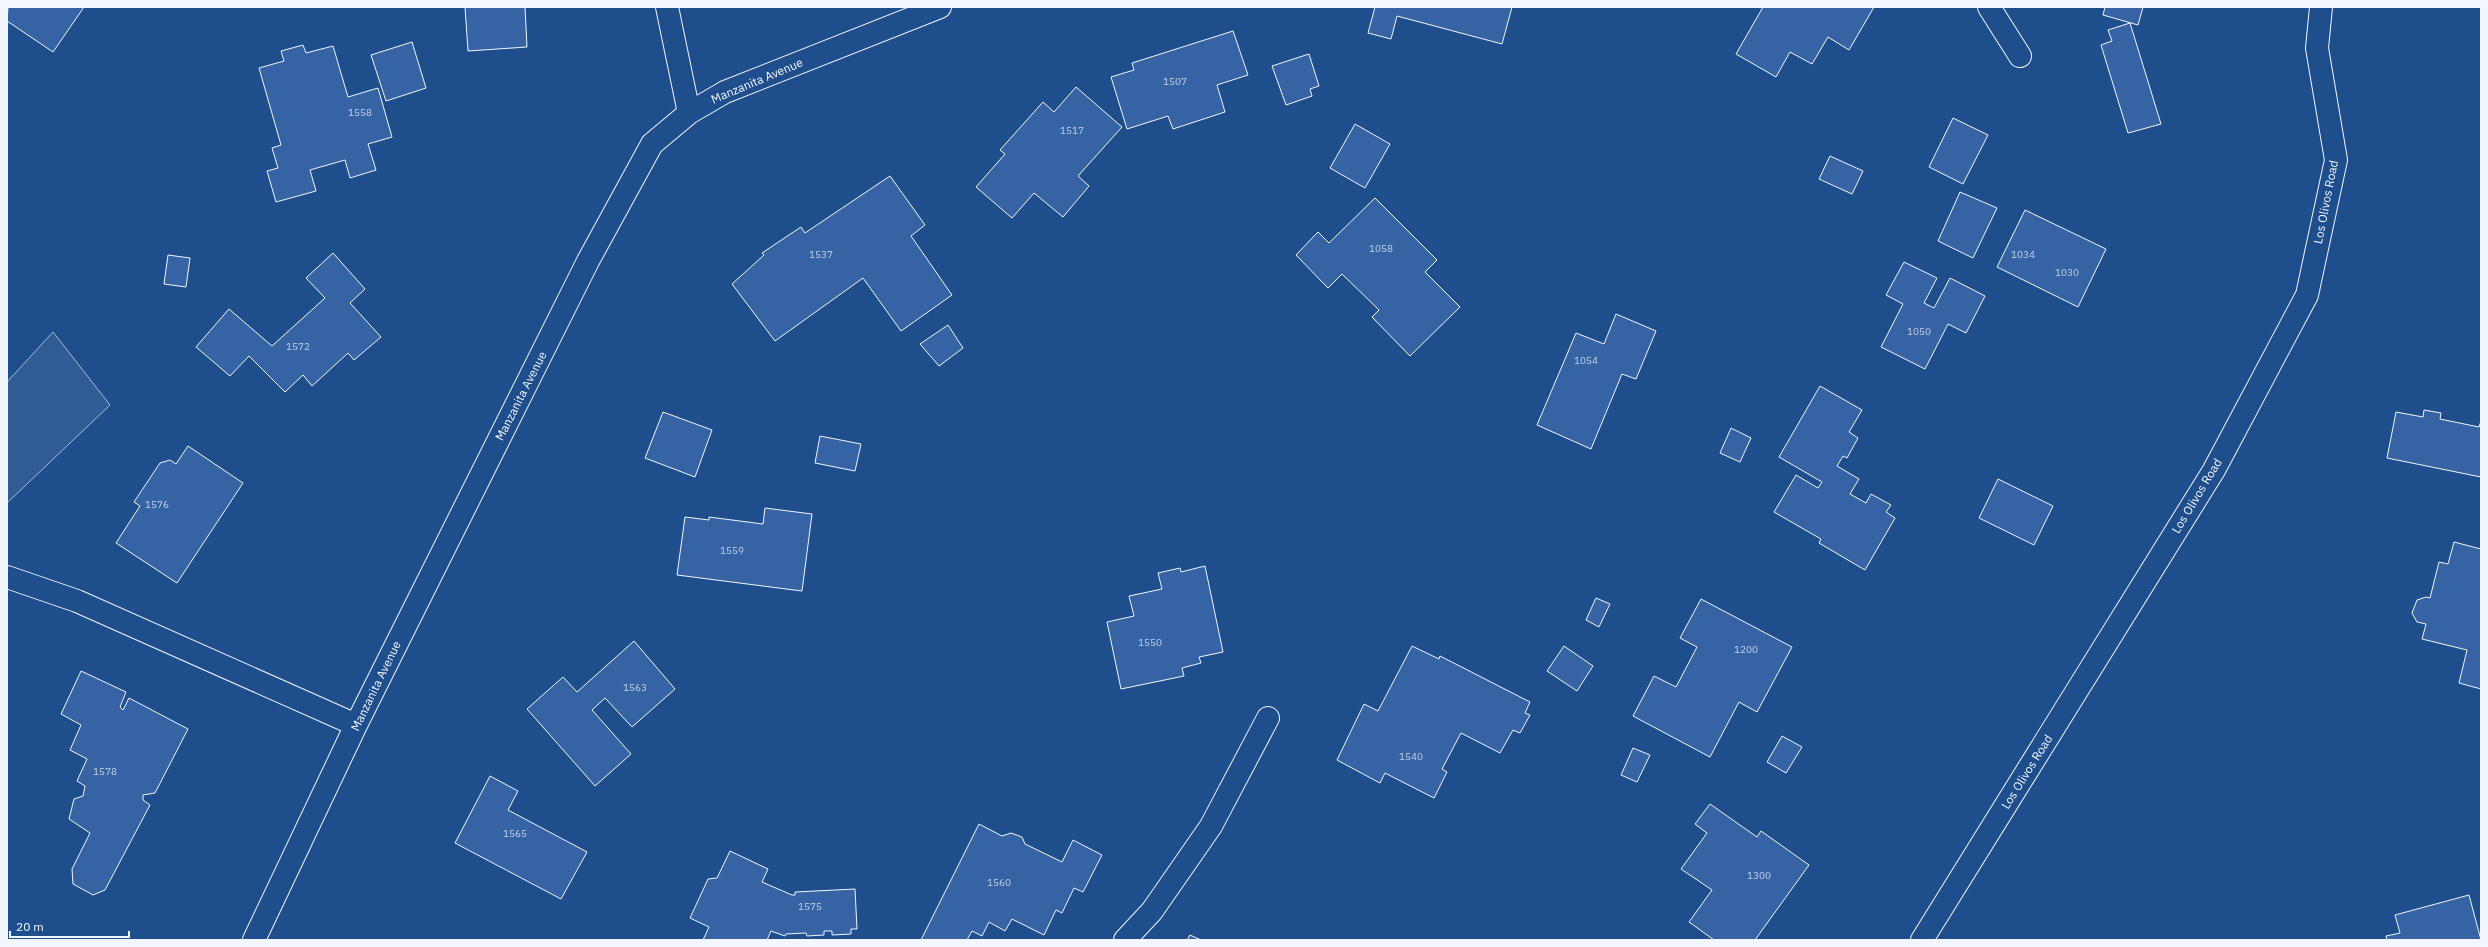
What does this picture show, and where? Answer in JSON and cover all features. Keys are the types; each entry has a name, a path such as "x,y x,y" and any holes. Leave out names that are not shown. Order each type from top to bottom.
{"street":[{"path":"667,7 689,113"},
{"name":"Manzanita Avenue","path":"254,940 356,725 588,261 652,144 689,113 725,92 940,7"},
{"path":"1988,7 2020,56"},
{"name":"Los Olivos Road","path":"1922,940 2214,470 2307,295 2336,160 2317,48 2321,7"},
{"path":"7,577 77,601 356,725"},
{"path":"1125,940 1152,911 1211,826 1268,718"}],"shaded area":[{"path":"53,332 110,405 7,503 7,382"}],"building":[{"path":"8,7 84,7 53,52 7,21"},
{"path":"465,7 525,7 527,47 468,51"},
{"path":"1375,7 1512,7 1502,44 1397,16 1391,39 1368,33"},
{"path":"1763,7 1874,7 1849,50 1828,37 1812,64 1790,52 1776,77 1736,54"},
{"path":"2105,7 2143,7 2138,25 2103,15"},
{"path":"2130,23 2161,124 2128,133 2101,45 2112,41 2108,30"},
{"path":"1233,31 1248,75 1217,85 1225,112 1173,129 1168,116 1127,129 1111,77 1134,70 1132,63"},
{"path":"412,42 426,88 386,101 371,55"},
{"path":"303,45 306,53 333,46 348,97 378,88 392,137 368,144 376,170 350,178 345,160 310,170 316,191 276,202 267,171 278,168 272,148 281,145 259,68 284,61 281,51"},
{"path":"1309,54 1319,86 1310,89 1312,96 1286,105 1272,66"},
{"path":"1076,87 1122,127 1078,176 1089,186 1063,217 1034,193 1012,218 976,187 1005,154 1000,150 1043,102 1054,112"},
{"path":"1953,118 1988,135 1963,184 1929,167"},
{"path":"1355,124 1390,144 1365,188 1330,168"},
{"path":"1830,156 1863,171 1852,194 1819,179"},
{"path":"890,176 925,225 911,236 952,295 901,331 863,278 775,341 732,284 764,255 762,253 801,227 805,233"},
{"path":"1960,192 1997,208 1973,258 1938,241"},
{"path":"1375,198 1437,260 1425,272 1460,307 1410,356 1372,317 1379,310 1342,274 1328,288 1296,255 1318,232 1329,243"},
{"path":"2025,210 2106,249 2078,307 1997,267"},
{"path":"333,253 365,289 350,303 381,337 354,360 348,353 312,386 303,375 285,392 249,356 230,376 196,347 229,309 272,346 325,298 306,278"},
{"path":"168,255 190,258 186,287 164,284"},
{"path":"1904,262 1937,278 1924,303 1934,308 1950,278 1985,296 1966,333 1948,324 1925,369 1881,347 1903,304 1886,295"},
{"path":"1616,314 1656,331 1636,379 1622,374 1591,449 1537,425 1576,333 1604,344"},
{"path":"948,325 963,348 939,366 920,344"},
{"path":"1820,386 1862,410 1849,432 1858,438 1847,458 1843,456 1837,466 1859,479 1850,494 1866,503 1871,494 1891,505 1886,512 1895,518 1865,570 1819,543 1821,539 1774,512 1796,475 1818,488 1822,482 1779,457"},
{"path":"2424,410 2441,413 2440,419 2479,427 2481,421 2481,477 2387,458 2396,412 2423,417"},
{"path":"663,412 712,430 695,477 645,458"},
{"path":"1731,428 1751,438 1740,462 1720,453"},
{"path":"820,436 861,444 855,471 815,463"},
{"path":"188,446 243,483 177,583 116,543 140,506 134,502 160,463 170,460 176,464"},
{"path":"1998,479 2053,506 2034,545 1979,518"},
{"path":"765,508 812,514 802,591 677,575 685,517 709,520 709,517 763,524"},
{"path":"2454,542 2481,549 2481,689 2459,683 2467,650 2422,639 2426,624 2417,622 2412,613 2417,600 2426,597 2430,598 2439,562 2448,564"},
{"path":"1205,566 1223,652 1199,657 1201,663 1182,668 1184,676 1121,689 1107,622 1134,616 1129,596 1162,589 1158,573 1180,568 1181,572"},
{"path":"1596,598 1610,604 1599,627 1586,620"},
{"path":"1701,599 1792,647 1757,712 1739,702 1710,757 1633,716 1654,676 1676,687 1697,647 1680,638"},
{"path":"634,641 675,689 632,727 605,698 592,710 631,754 595,786 527,709 563,677 577,692"},
{"path":"1412,646 1439,659 1440,656 1530,702 1525,713 1530,715 1520,733 1513,730 1500,753 1461,733 1442,769 1447,772 1434,798 1385,773 1380,783 1337,760 1364,704 1378,711"},
{"path":"1564,646 1593,666 1577,691 1547,671"},
{"path":"81,671 126,692 120,707 123,710 129,698 188,729 155,793 143,795 143,800 150,805 105,890 93,895 73,884 72,869 90,833 69,819 74,799 83,796 85,786 77,781 87,759 70,750 81,725 61,714"},
{"path":"1782,736 1802,747 1786,773 1767,762"},
{"path":"1633,748 1650,755 1637,782 1621,775"},
{"path":"490,776 518,791 508,810 587,852 561,899 455,843"},
{"path":"1710,804 1757,837 1761,831 1809,865 1755,940 1714,940 1689,922 1712,890 1681,869 1707,833 1695,824"},
{"path":"979,824 1002,836 1011,833 1022,837 1025,844 1062,862 1073,840 1102,855 1083,892 1074,888 1062,913 1056,910 1044,935 1012,919 1005,931 989,922 982,936 972,931 967,940 921,940"},
{"path":"730,851 768,869 762,882 792,895 795,895 795,892 855,889 857,929 851,929 851,934 832,935 832,931 824,931 824,935 807,936 806,933 786,934 785,936 771,931 767,940 703,940 709,927 690,918 708,879 717,878"},
{"path":"2469,895 2481,940 2387,940 2386,936 2400,933 2395,915"},
{"path":"1190,935 1201,940 1187,940"}]}
